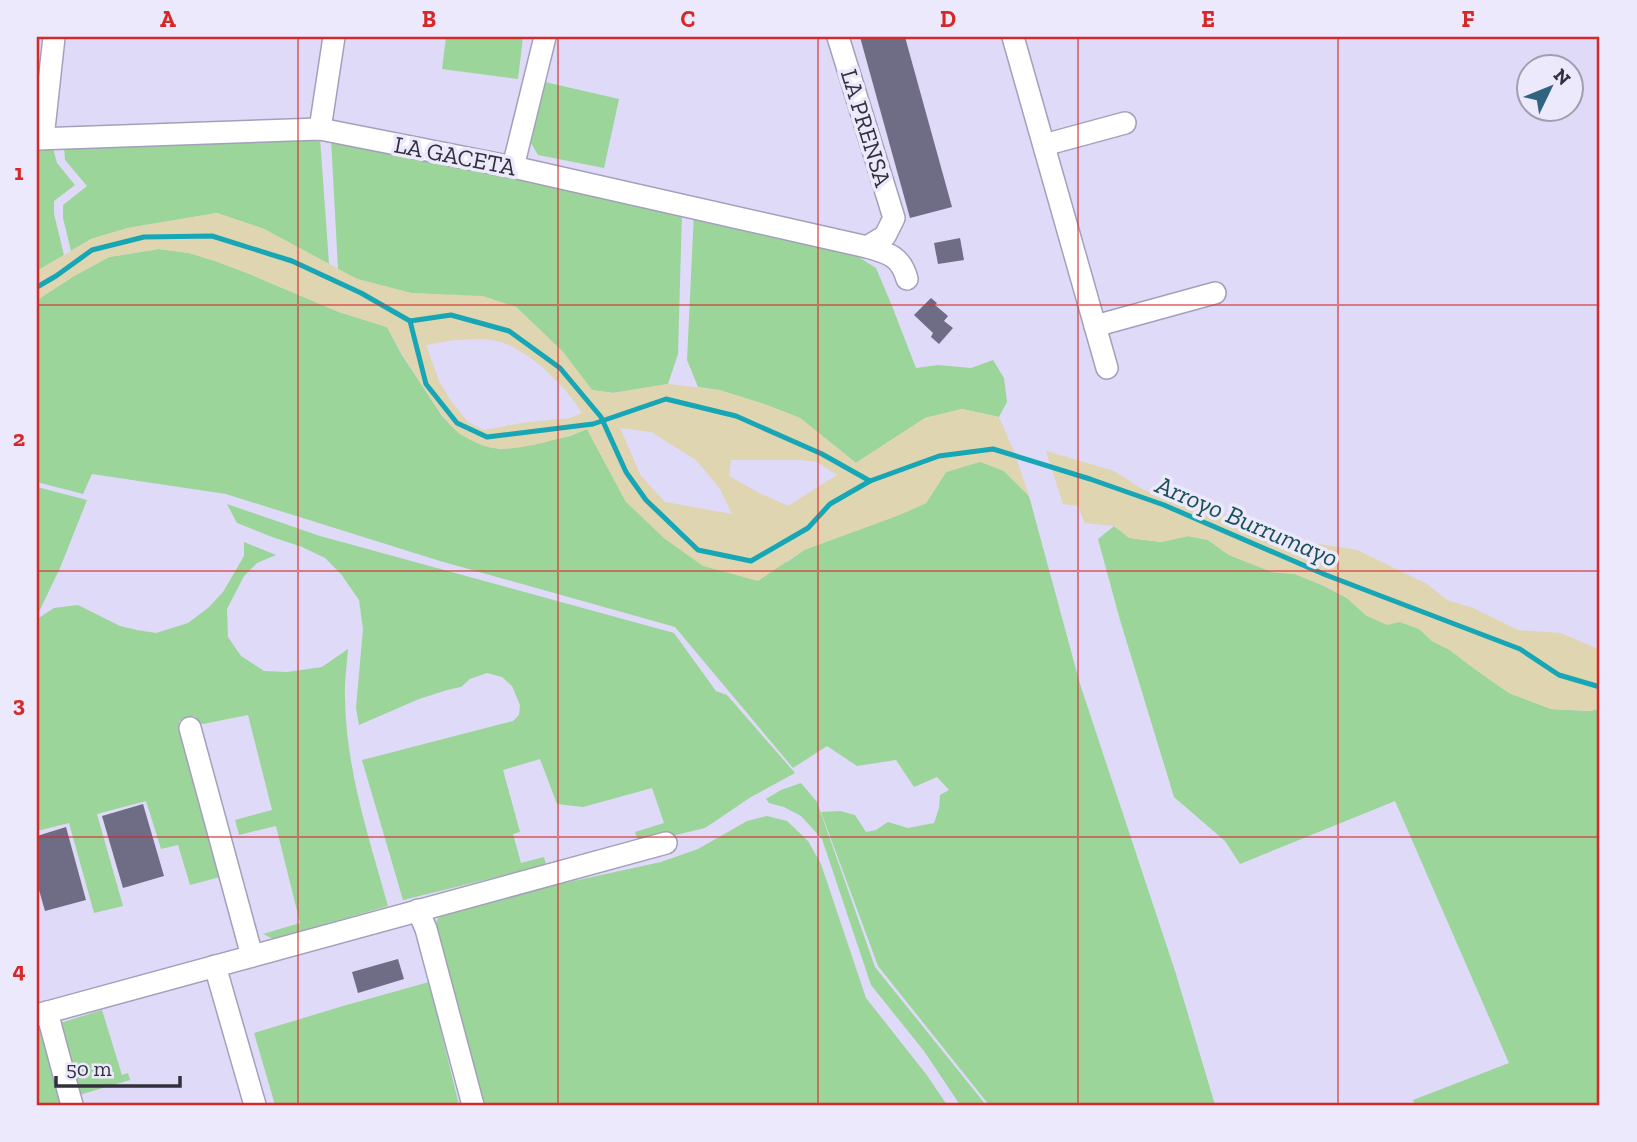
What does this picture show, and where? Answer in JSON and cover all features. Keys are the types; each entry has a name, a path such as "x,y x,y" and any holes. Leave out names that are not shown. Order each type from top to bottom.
{"street":[{"path":"40,139 54,37"},
{"path":"320,129 334,37"},
{"path":"513,167 545,37"},
{"name":"LA PRENSA","path":"838,37 894,218 885,236 867,247"},
{"path":"1013,37 1107,369"},
{"path":"1044,145 1125,123"},
{"name":"LA GACETA","path":"40,139 320,129 513,167 867,247 890,254 901,262 907,279"},
{"path":"1095,326 1215,293"},
{"path":"190,728 251,956"},
{"path":"72,1105 42,1013 666,843"},
{"path":"418,910 426,929 473,1105"},
{"path":"215,966 254,1105"}],"green space":[{"path":"446,37 523,37 518,79 442,69"},
{"path":"545,82 619,99 604,168 538,155 531,143"},
{"path":"320,138 329,264 264,229 217,213 128,228 91,239 71,251 63,218 63,205 87,186 65,160 64,148"},
{"path":"331,139 682,211 678,354 668,384 613,393 592,390 563,352 516,307 447,295 411,293 357,279 338,269"},
{"path":"53,148 57,163 75,185 54,201 54,214 64,255 37,271 37,149"},
{"path":"694,213 852,253 876,268 916,368 938,365 971,368 993,360 1004,378 1007,402 999,417 962,409 925,418 856,463 800,418 719,390 698,387 687,360"},
{"path":"159,249 189,253 215,261 339,312 387,327 442,416 460,434 499,449 570,436 587,429 626,502 787,562 804,550 926,503 946,472 980,461 1004,471 1029,496 1080,684 1176,974 1215,1105 989,1105 878,966 821,812 840,811 855,815 866,832 876,830 888,822 908,828 934,823 940,795 949,790 937,777 914,787 896,760 857,766 827,746 793,768 675,627 440,561 226,494 92,474 83,494 37,482 37,300 109,257"},
{"path":"37,487 87,500 60,568 37,616"},
{"path":"227,504 320,536 674,633 716,691 727,695 795,773 751,797 705,828 663,838 662,834 638,840 635,832 664,823 652,788 583,807 557,804 540,759 503,770 520,832 513,834 521,863 544,857 546,865 403,900 362,760 513,721 519,715 520,705 512,686 502,677 487,673 470,679 461,687 419,699 359,725 356,708 363,629 359,600 341,574 325,558 237,523"},
{"path":"1114,526 1130,538 1161,542 1188,536 1208,540 1229,555 1272,572 1295,574 1322,585 1347,598 1367,616 1420,629 1432,641 1450,650 1509,693 1551,709 1600,709 1600,1105 1415,1105 1413,1100 1509,1063 1395,801 1240,864 1225,841 1174,797 1098,539"},
{"path":"244,542 276,555 257,563 244,576 227,609 228,637 241,656 264,671 287,672 322,667 348,649 345,692 349,751 366,829 388,906 273,939 263,934 300,923 276,826 239,835 235,820 272,810 248,715 203,724 198,723 195,716 179,721 220,877 190,885 178,845 161,849 146,801 97,814 123,906 94,913 69,823 37,831 37,619 54,608 78,605 120,626 137,630 156,633 188,623 223,592 244,556"},
{"path":"801,783 817,802 875,967 986,1105 960,1105 924,1051 871,985 822,839 801,816 769,803 766,799"},
{"path":"767,816 787,821 808,841 821,864 866,998 947,1105 482,1105 434,926 440,915 459,906 661,862 698,849 747,821"},
{"path":"429,982 459,1105 275,1105 254,1033"},
{"path":"102,1010 122,1075 128,1073 130,1080 79,1095 57,1024"},
{"path":"37,1025 42,1025 69,1105 37,1105"}],"sand":[{"path":"217,213 264,229 357,279 411,293 483,296 516,307 563,352 592,390 613,393 668,384 719,390 800,418 856,463 925,418 962,409 999,417 1029,496 1004,471 980,462 946,472 926,503 804,550 758,581 703,566 665,539 626,502 587,429 524,447 498,449 484,446 459,433 437,408 387,327 339,312 215,261 189,253 159,249 109,257 37,300 37,271 91,239 128,228","holes":["484,339 506,344 539,364 559,383 582,413 570,418 484,430 468,422 439,381 426,345","620,428 651,432 696,460 720,489 732,514 665,502 641,476","731,460 817,462 837,475 788,506 729,476"]},
{"path":"1046,451 1114,471 1144,490 1273,532 1288,543 1320,544 1357,550 1427,584 1447,600 1473,608 1518,630 1561,633 1600,650 1600,709 1551,709 1509,693 1450,650 1432,641 1419,629 1400,622 1387,625 1367,616 1347,598 1322,585 1295,574 1272,572 1229,555 1208,540 1188,536 1161,542 1129,538 1114,526 1085,523 1078,506 1063,504"}],"building":[{"path":"860,37 905,37 952,207 910,218"},
{"path":"960,238 964,260 938,264 934,243"},
{"path":"931,298 948,316 944,321 953,328 939,344 931,337 933,333 914,315"},
{"path":"143,804 164,876 123,888 102,816"},
{"path":"66,827 86,900 45,911 37,883 37,836"},
{"path":"398,959 404,979 358,993 352,972"}],"waterway":[{"name":"Arroyo Burrumayo","path":"37,287 92,250 144,237 212,236 292,261 361,293 410,321 426,384 457,423 487,437 593,424 666,399 736,416 822,454 870,481 939,456 993,449 1164,505 1326,575 1520,649 1559,675 1600,687"},
{"name":"Arroyo Burrumayo","path":"410,321 451,315 509,331 560,368 601,417 626,472 646,500 698,550 751,561 808,528 830,504 870,481"}]}
